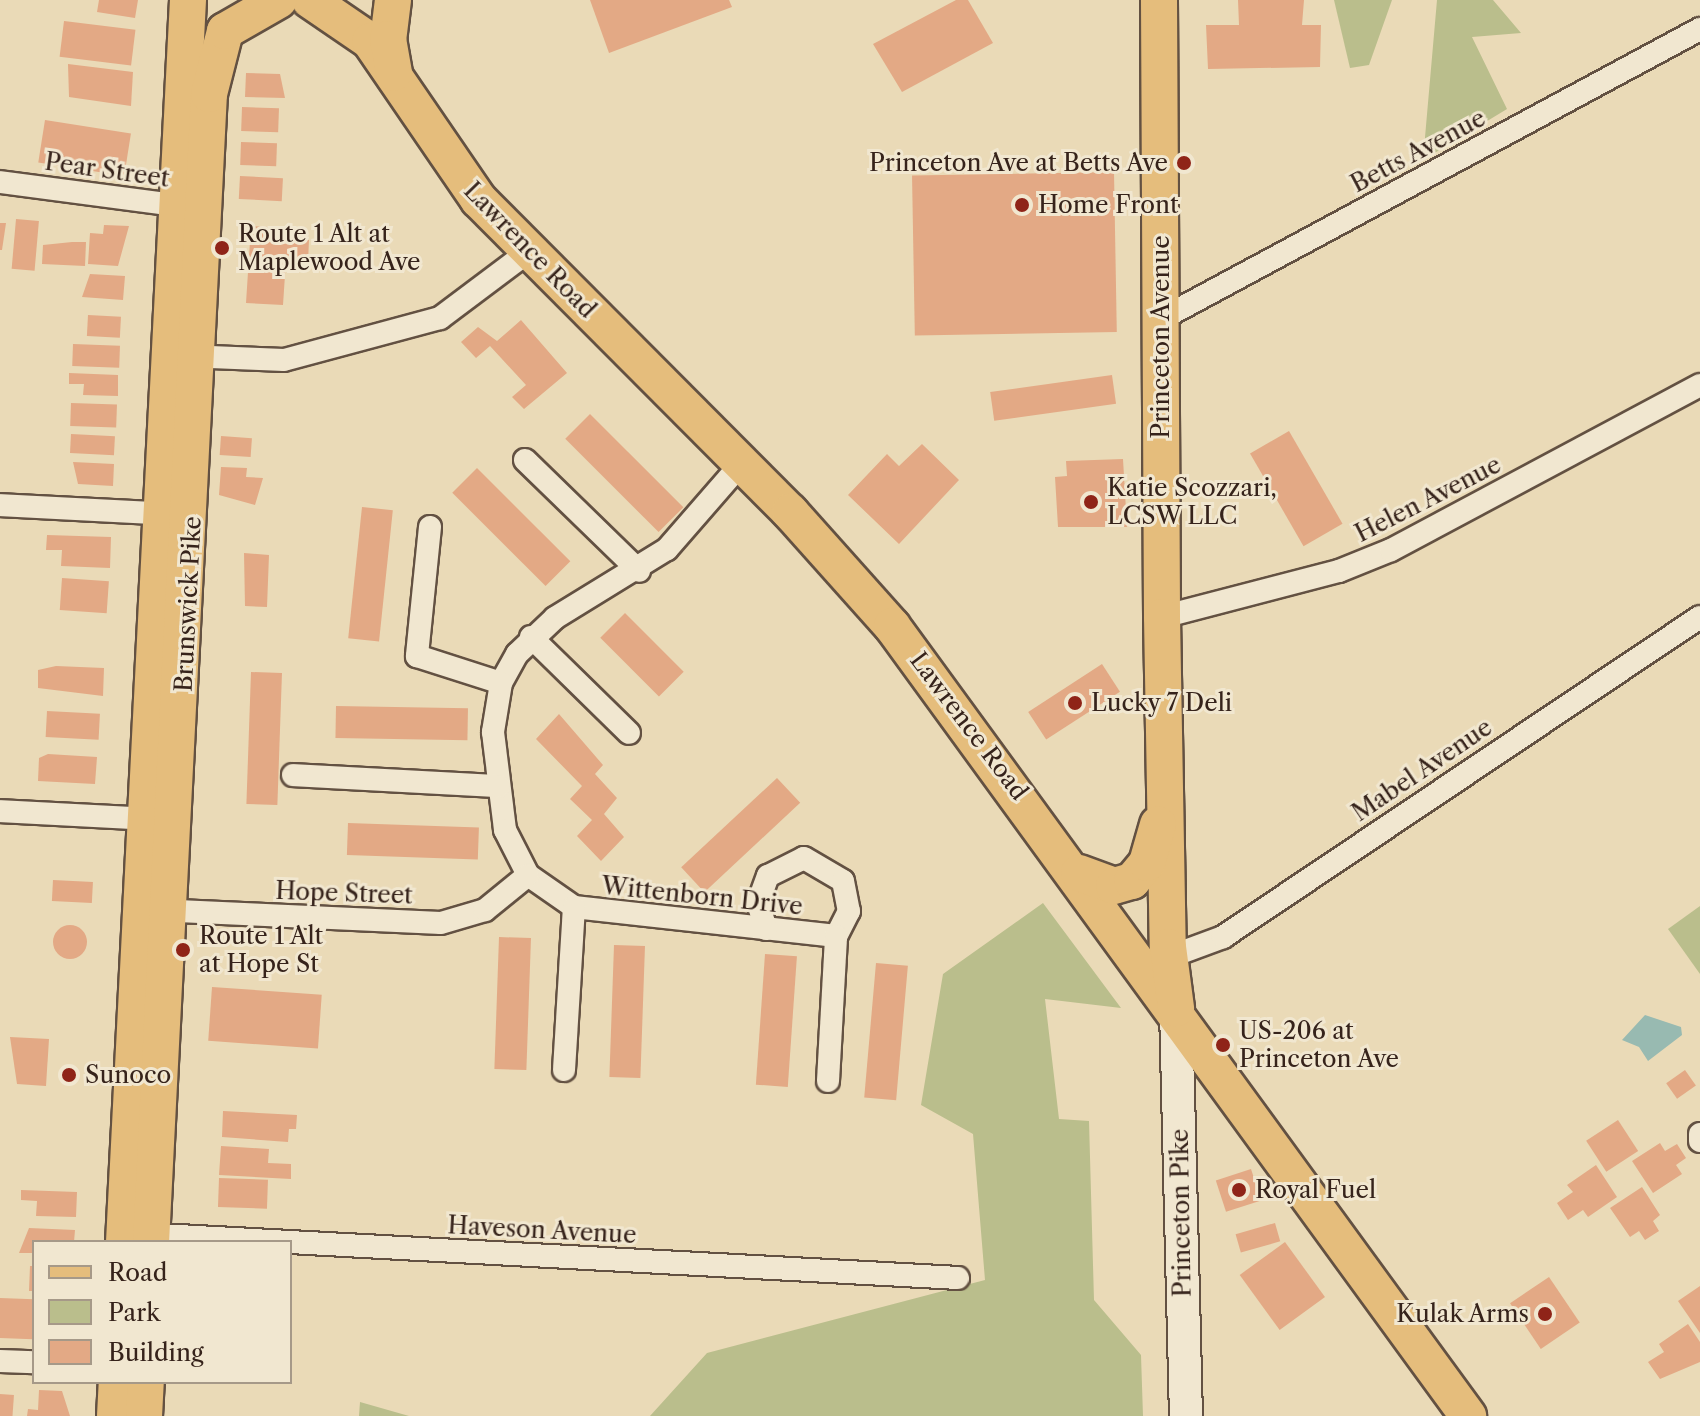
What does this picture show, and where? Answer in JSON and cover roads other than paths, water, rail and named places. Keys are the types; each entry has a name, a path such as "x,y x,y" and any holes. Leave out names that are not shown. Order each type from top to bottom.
{"main road":[{"name":"Brunswick Pike","path":"188,0 194,208"},
{"name":"Brunswick Pike","path":"138,1238 194,208 214,53 225,31 279,0"},
{"name":"Lawrence Road","path":"310,0 351,21 468,188 741,464 892,626 1079,873 1468,1416"},
{"name":"Lawrence Road","path":"393,0 388,39 402,92"},
{"name":"Princeton Avenue","path":"1159,0 1162,617 1169,957 1176,1009"},
{"path":"1079,873 1114,886 1140,875 1166,792"},
{"name":"Princeton Pike","path":"1176,1009 1186,1416"},
{"path":"115,1416 117,1384"},
{"path":"144,1416 146,1384"}],"street":[{"name":"Betts Avenue","path":"1161,319 1700,29"},
{"name":"Pear Street","path":"0,182 194,208"},
{"path":"186,356 284,360 440,318 528,252"},
{"name":"Helen Avenue","path":"1162,617 1339,571 1391,550 1700,385"},
{"path":"525,460 639,571"},
{"name":"Wittenborn Drive","path":"741,464 698,518 639,571 531,637 501,683 493,732 505,830 528,875 574,907 836,936"},
{"path":"0,505 178,515"},
{"path":"430,527 417,656 501,683"},
{"name":"Mabel Avenue","path":"1169,957 1223,937 1700,617"},
{"path":"531,637 629,733"},
{"path":"293,775 499,786"},
{"path":"0,811 162,820"},
{"path":"766,929 758,903 768,876 804,858 843,881 849,911 836,936 828,1081"},
{"name":"Hope Street","path":"157,910 441,923 485,910 528,875"},
{"path":"564,1070 574,907"},
{"path":"1700,1134 1700,1141"},
{"name":"Haveson Avenue","path":"138,1238 179,1240"},
{"name":"Haveson Avenue","path":"292,1246 958,1278"},
{"path":"0,1361 32,1362"}],"water":[{"path":"1645,1015 1681,1027 1682,1035 1648,1061 1639,1047 1622,1040"}],"place":[{"name":"Princeton Ave at Betts Ave","path":"1184,163"},
{"name":"Home Front","path":"1022,205"},
{"name":"Route 1 Alt at Maplewood Ave","path":"222,248"},
{"name":"Katie Scozzari, LCSW LLC","path":"1091,502"},
{"name":"Lucky 7 Deli","path":"1075,703"},
{"name":"Route 1 Alt at Hope St","path":"183,950"},
{"name":"US-206 at Princeton Ave","path":"1223,1045"},
{"name":"Sunoco","path":"69,1075"},
{"name":"Royal Fuel","path":"1239,1190"},
{"name":"Kulak Arms","path":"1545,1314"}]}
